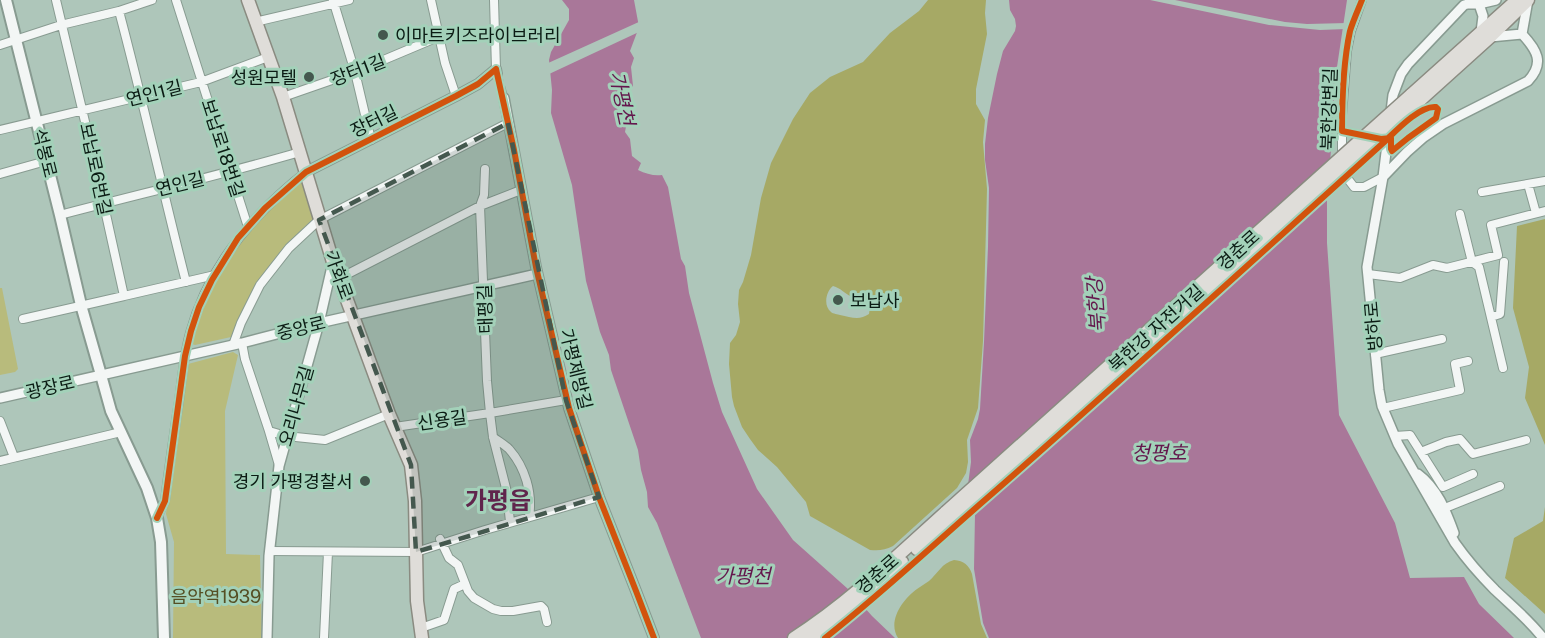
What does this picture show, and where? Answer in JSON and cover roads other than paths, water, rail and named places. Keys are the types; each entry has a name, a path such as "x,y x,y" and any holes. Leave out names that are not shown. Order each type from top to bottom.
{"main road":[{"name":"석봉로","path":"6,0 81,305 111,411 147,488 157,518 164,638"},
{"name":"가화로","path":"248,0 283,97 333,262 389,414 411,465 420,502 416,552 417,602 421,633"},
{"name":"경춘로","path":"1485,34 1517,0"},
{"name":"경춘로","path":"794,638 818,623 906,553 1098,390 1485,34 1528,0"},
{"name":"경춘로","path":"811,638 864,597 906,553"}],"street":[{"name":"보납로6번길","path":"56,0 124,296"},
{"path":"0,45 61,25 119,11 152,0"},
{"name":"보납로18번길","path":"176,0 248,227"},
{"path":"255,22 349,0"},
{"path":"431,0 445,63 456,96 497,71 494,0"},
{"name":"북한강변길","path":"1362,0 1353,22 1347,51 1342,115 1342,160 1344,174 1353,187 1364,187 1383,177"},
{"name":"방하로","path":"1496,0 1464,5 1401,74 1393,95 1383,177 1367,267 1378,390 1395,436 1460,550 1479,573 1533,625 1543,638"},
{"path":"1522,34 1528,0"},
{"path":"334,2 356,72 371,140"},
{"path":"1383,177 1407,152 1434,130 1528,81 1536,73 1537,54 1531,44 1522,34 1485,34 1479,4"},
{"path":"119,11 186,282"},
{"name":"장터1길","path":"283,97 356,72 432,40"},
{"name":"연인1길","path":"0,130 201,82 268,57"},
{"name":"장터길","path":"306,172 456,96"},
{"name":"가평제방길","path":"504,98 537,274 566,400 599,497 654,638"},
{"path":"279,466 238,344 241,323 260,285 289,248 319,220 508,123"},
{"name":"연인길","path":"60,215 231,172 300,152"},
{"path":"0,174 46,161"},
{"name":"태평길","path":"485,169 484,195 480,206 490,413"},
{"path":"157,518 165,501 185,356 199,307 215,275 238,238 265,208 306,172"},
{"path":"1482,192 1545,181"},
{"path":"1368,274 1400,278 1433,265 1447,268 1498,255 1491,225 1541,212 1528,184"},
{"path":"340,278 480,206 521,190"},
{"path":"1460,214 1472,262 1479,267 1503,368"},
{"name":"오리나무길","path":"267,638 270,551 279,466 319,323 333,262"},
{"path":"1491,317 1500,314 1504,262"},
{"name":"중앙로","path":"101,375 537,274"},
{"path":"23,319 215,275"},
{"path":"1375,354 1442,339"},
{"path":"1383,408 1460,390 1455,364 1468,361"},
{"name":"광장로","path":"0,398 101,375"},
{"name":"신용길","path":"394,427 566,400"},
{"name":"신용길","path":"490,413 493,437 508,448 522,469 528,484 529,517"},
{"path":"269,431 286,436 326,440 389,414"},
{"path":"0,421 14,458"},
{"path":"0,461 121,432"},
{"path":"1395,436 1410,435 1443,487 1473,474"},
{"path":"493,437 507,492 510,522"},
{"path":"1421,452 1460,439 1473,454 1526,440"},
{"path":"1414,471 1428,481 1445,508 1460,550"},
{"path":"1445,508 1500,486"},
{"path":"270,551 416,552 441,541 599,497"},
{"path":"441,541 449,558 459,565 470,595 493,609 507,611 543,607 547,622"},
{"path":"324,638 328,552"},
{"name":"가화로","path":"421,633 444,620 454,589 465,584"}],"water":[{"name":"가평천","path":"562,0 634,0 639,27 630,51 634,58 631,67 633,86 620,89 615,104 619,113 627,121 625,132 630,139 632,156 641,163 638,170 662,175 668,187 689,293 722,412 757,489 793,540 848,589 895,638 701,638 657,523 648,507 638,450 611,370 609,355 586,281 572,185 551,113 552,90 549,60 569,20 569,9"},
{"name":"청평호","path":"1009,0 1347,0 1334,87 1327,197 1327,243 1339,415 1395,523 1410,578 1464,577 1479,604 1514,638 989,638 983,623 974,569 975,514 968,485 971,462 970,440 980,409 984,342 989,188 985,144 988,118 1003,51 1016,26"}],"tunnel":[{"path":"497,74 504,98"}],"place":[{"name":"이마트키즈라이브러리","path":"383,35"},
{"name":"성원모텔","path":"309,77"},
{"name":"보납사","path":"838,300"},
{"name":"경기 가평경찰서","path":"365,481"}],"district":[{"name":"가평읍","path":"498,500"}],"water label":[{"name":"북한강","path":"1096,305"}],"park label":[{"name":"음악역1939","path":"216,596"}]}
